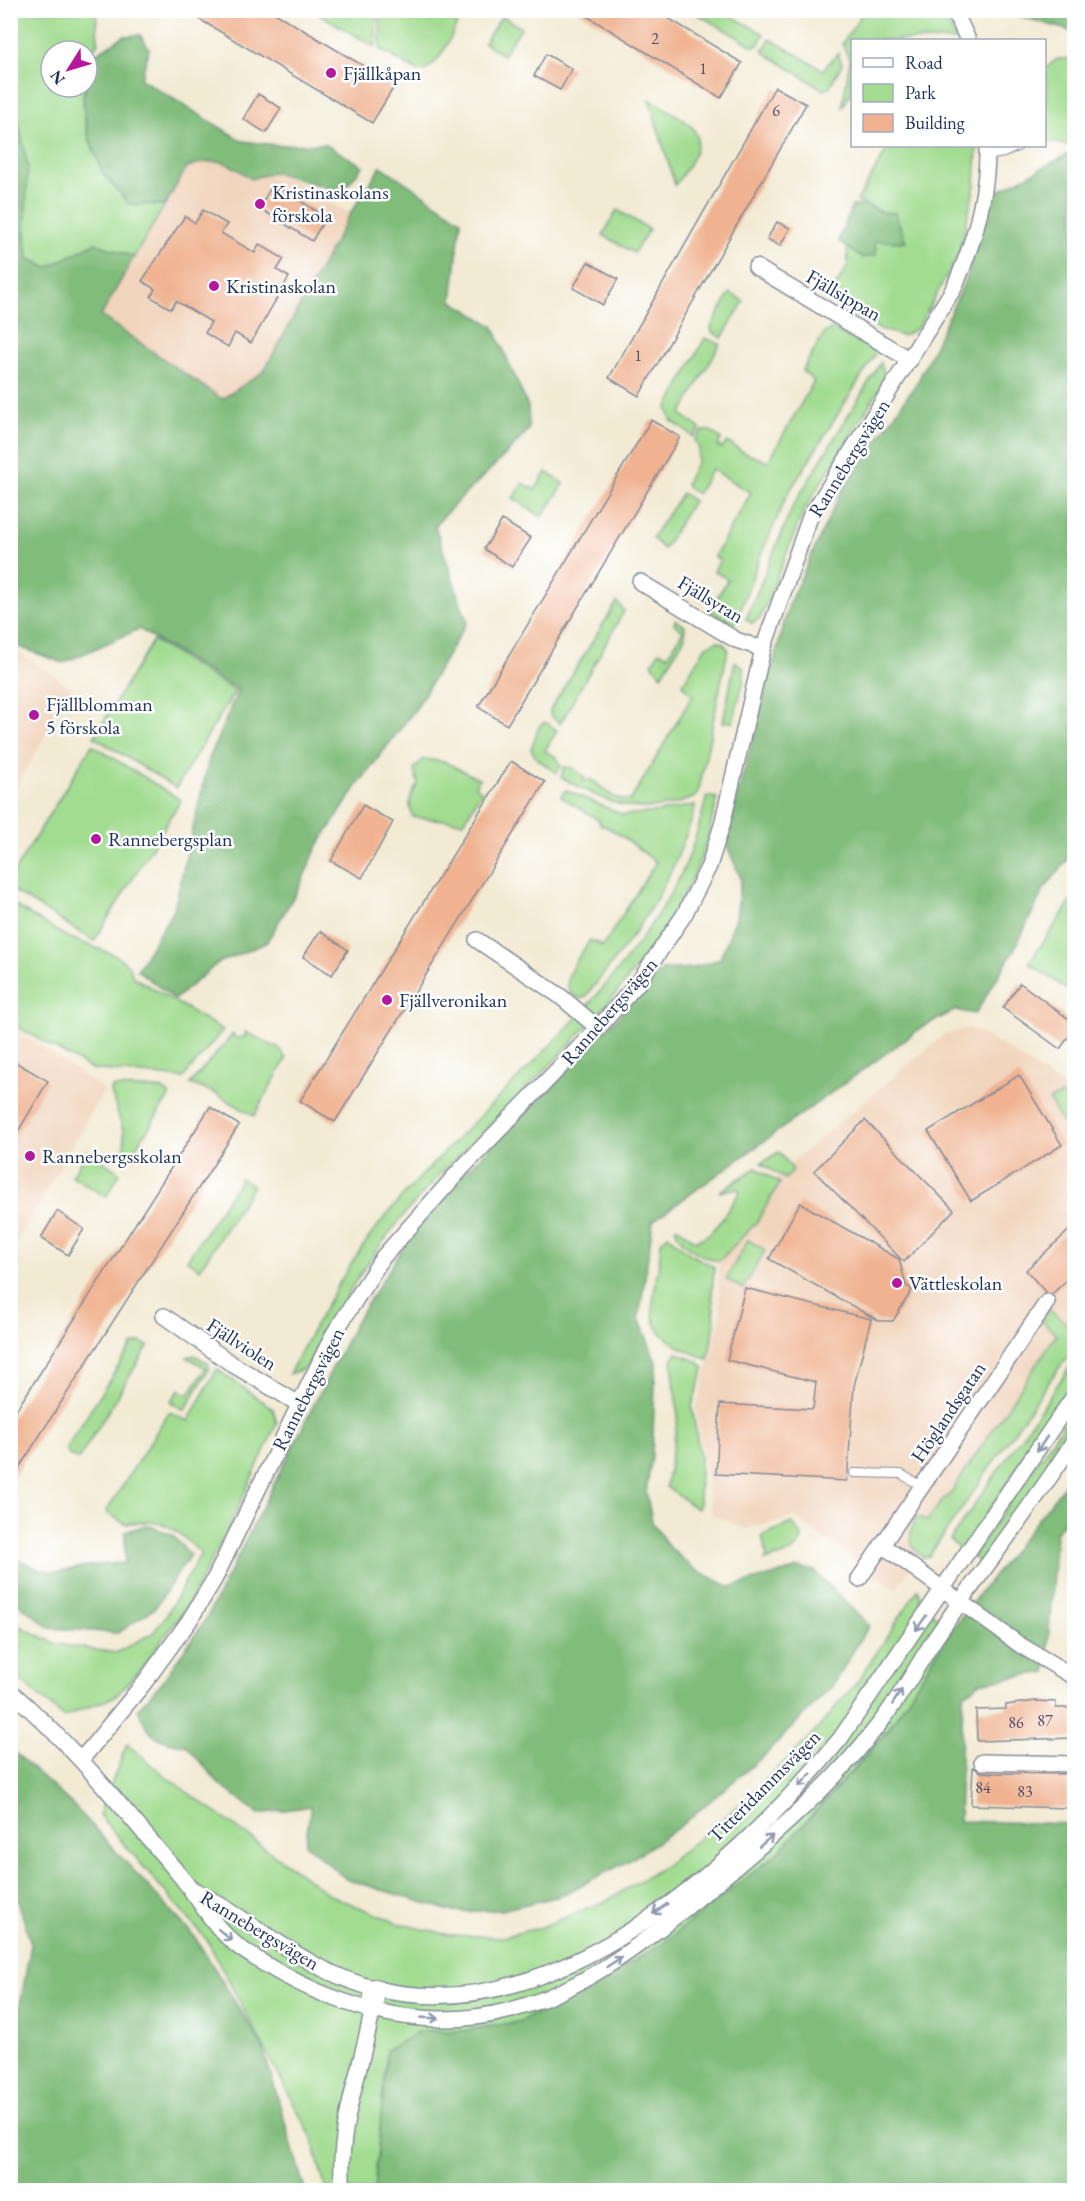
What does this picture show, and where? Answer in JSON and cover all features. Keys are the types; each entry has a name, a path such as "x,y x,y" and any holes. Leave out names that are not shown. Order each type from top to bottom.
{"street":[{"path":"954,10 968,39"},
{"name":"Rannebergsvägen","path":"81,1760 136,1693 200,1604 234,1542 333,1335 383,1257 462,1168 598,1029 638,984 684,915 709,866 722,825 763,649 810,517 940,314 967,259 981,212 987,151"},
{"name":"Fjällsippan","path":"756,267 910,360"},
{"name":"Fjällsyran","path":"640,582 736,640 763,649"},
{"path":"477,940 547,986 598,1029"},
{"name":"Höglandsgatan","path":"859,1579 1047,1302"},
{"name":"Fjällviolen","path":"164,1316 232,1364 299,1404"},
{"name":"Titteridammsvägen","path":"375,1989 410,1995 459,1995 510,1987 590,1953 660,1909 737,1848 811,1774 840,1739 1074,1395"},
{"name":"Titteridammsvägen","path":"372,2012 452,2019 510,2010 565,1990 636,1947 730,1872 814,1796 877,1728 961,1602 1074,1443"},
{"path":"882,1545 1020,1646 1074,1677"},
{"name":"Rannebergsvägen","path":"10,1691 57,1733 81,1760 190,1888 212,1923 245,1952 297,1983 372,2012"},
{"path":"982,1762 1074,1764"},
{"name":"Rannebergsvägen","path":"190,1888 224,1905 289,1952 375,1989"},
{"path":"343,2190 341,2173 344,2132 372,2012 375,1989"}],"lane":[{"path":"987,151 1004,153 1017,147"},
{"path":"854,1473 901,1474 923,1487"}],"shaded area":[{"name":"Kristinaskolan","path":"208,132 350,214 264,371 223,400 101,315"},
{"name":"Fjällblomman 5 förskola","path":"11,647 72,688 11,797"},
{"path":"11,1025 104,1090 11,1252"},
{"name":"Vättleskolan","path":"968,1028 989,1037 1074,1094 1074,1333 896,1589 794,1517 746,1529 712,1514 696,1409 721,1316 717,1251 786,1167 944,1035"}],"green space":[{"path":"10,11 96,11 98,39 39,39 39,99 83,99 88,136 94,150 109,177 129,204 165,205 134,257 95,243 47,268 28,258 17,116 11,112"},
{"path":"317,11 377,11 375,47 319,14"},
{"path":"380,11 419,11 455,16 459,19 438,59 426,70 419,72 380,49"},
{"path":"692,11 723,11 764,34 758,45 753,46"},
{"path":"864,11 940,11 956,39 851,39 851,93 842,108 850,60 842,44"},
{"path":"1002,11 1074,11 1074,32"},
{"path":"502,16 521,28 503,55 484,43"},
{"path":"140,35 149,49 141,79 242,141 275,145 325,144 363,166 342,192 274,172 251,179 228,164 207,162 187,167 165,205 129,204 102,172 88,134 83,99 99,99 99,52 124,36"},
{"path":"770,39 823,70 838,53 842,64 829,88 824,90 765,53 763,50"},
{"path":"1057,59 1074,59 1074,143 1070,146 1047,141 1046,68"},
{"path":"649,99 689,124 695,132 697,141 695,153 675,185"},
{"path":"10,112 17,116 28,167 25,234 28,258 47,268 95,243 134,257 101,316 222,399 264,371 350,214 381,166 461,220 452,301 493,326 528,407 529,429 435,526 467,622 416,708 357,786 317,847 299,888 266,943 218,963 175,999 137,970 174,909 209,759 238,690 139,629 63,663 11,644"},
{"path":"888,147 977,147 975,185 959,253 918,328 903,336 880,329 827,300 848,266 847,247 863,258 874,241 905,241 895,213 881,212 857,201"},
{"path":"1074,151 1074,852 1044,889 1013,952 975,1014 956,1010 924,1026 653,1221 639,1318 656,1362 652,1456 646,1491 652,1522 668,1546 694,1569 730,1587 799,1568 813,1570 869,1625 833,1685 766,1754 679,1827 630,1860 560,1896 501,1910 454,1912 346,1879 305,1844 311,1806 259,1814 220,1785 186,1745 161,1740 155,1736 138,1709 162,1682 206,1619 355,1323 429,1207 552,1087 662,970 693,968 720,959 736,918 741,879 725,841 790,601 841,492 918,381 965,281 993,194"},
{"path":"867,205 881,212 895,213 906,242 875,241 876,255 863,258 838,241 852,206"},
{"path":"617,210 649,229 634,253 603,235"},
{"path":"730,293 744,301 722,338 712,332 711,327"},
{"path":"832,329 873,350 875,355 787,495 757,564 736,622 733,624 709,611 728,579 714,571 720,560 714,557 751,493 712,469 697,494 687,487 686,483 697,462 699,448 695,441 702,431 710,431 721,438 718,447 722,448 727,442 743,452 768,462 814,381 802,371 824,333"},
{"path":"705,338 720,344 681,414 700,429 694,437 672,421 667,409"},
{"path":"881,362 884,375 882,385 804,510 761,617 752,623 746,619 793,506"},
{"path":"546,472 564,484 542,517 513,498 523,483 535,490"},
{"path":"682,493 693,501 664,549 652,538"},
{"path":"617,602 624,611 560,724 550,715 550,710"},
{"path":"675,620 685,626 685,637 662,675 652,664 659,651 668,656 683,631 674,624"},
{"path":"153,640 235,691 176,788 94,737"},
{"path":"717,641 723,643 728,649 698,794 695,797 676,804 658,807 625,806 594,795 561,777 564,767 572,768 584,776 583,782 590,779 614,797 631,800 693,695 682,685 706,646"},
{"path":"735,661 743,667 744,679 733,722 723,722"},
{"path":"545,722 557,730 545,751 556,757 561,766 557,773 536,758 531,749 539,727"},
{"name":"Rannebergsplan","path":"92,745 181,800 94,941 10,889 11,877"},
{"path":"424,759 445,762 479,779 475,786 482,791 464,822 413,817 410,799 418,784 414,769"},
{"path":"566,790 623,815 659,812 695,805 691,823 675,862 654,903 615,960 581,999 572,994 568,988 570,972 590,940 603,946 656,862 600,824 599,820 563,798 561,796"},
{"path":"707,796 717,798 699,863 670,918 641,962 573,1042 460,1154 406,1212 359,1276 306,1368 289,1374 337,1286 379,1224 431,1165 582,1012 649,928 687,862"},
{"path":"1074,897 1074,994 1029,963"},
{"path":"11,903 65,936 117,956 129,966 133,977 223,1030 183,1078 91,1069 11,1023"},
{"path":"245,1032 280,1049 286,1059 254,1116 213,1092 190,1084 233,1034 235,1038 245,1037"},
{"path":"112,1087 162,1089 170,1095 128,1160 125,1156 124,1133 111,1092"},
{"path":"1067,1093 1074,1097 1074,1121 1064,1126 1049,1100"},
{"path":"87,1151 120,1173 106,1197 72,1176"},
{"path":"779,1152 793,1170 785,1179 761,1163"},
{"path":"756,1168 780,1183 756,1223 719,1261 699,1254 687,1245 675,1228 677,1227 696,1241 708,1235 740,1192 737,1188 719,1192"},
{"path":"241,1178 253,1186 200,1269 187,1260"},
{"path":"668,1235 690,1254 714,1267 712,1293 715,1323 708,1359 683,1349 666,1338 657,1327 653,1314 653,1300 661,1242"},
{"path":"748,1240 765,1250 743,1289 726,1279"},
{"path":"1048,1309 1074,1329 1074,1349 1052,1377 929,1556 923,1557 914,1548 911,1538 917,1516 927,1521 944,1498 947,1498 1056,1335 1043,1322"},
{"path":"140,1342 148,1346 78,1460 68,1454 66,1448 132,1345"},
{"path":"677,1353 699,1362 704,1369 692,1406 700,1457 699,1507 697,1509 666,1487 678,1417 672,1360"},
{"path":"194,1355 208,1363 209,1369 185,1410 171,1402 179,1389 188,1395 206,1368 187,1357"},
{"path":"1074,1361 1074,1383 961,1551 950,1540"},
{"path":"217,1369 273,1409 277,1423 226,1534 185,1609 139,1671 116,1696 64,1717 11,1673 11,1622 56,1644 116,1653 153,1633 166,1616 201,1553 168,1526 150,1522 125,1524 106,1512 169,1412 188,1421"},
{"path":"1074,1409 1074,1430 984,1565 972,1557"},
{"path":"1074,1473 1074,1504 1056,1533 1046,1672 978,1683 963,1696 959,1821 1074,1824 1070,1874 1074,1877 1074,2190 374,2190 387,2050 420,2031 460,2031 518,2022 589,1989 663,1943 779,1852 885,1735 951,1630"},
{"path":"792,1523 802,1535 798,1546 789,1553 765,1561 767,1556 762,1536"},
{"path":"146,1525 171,1534 190,1555 155,1608 118,1633 50,1628 11,1598 11,1556 40,1570 59,1572 93,1565 125,1563 125,1532"},
{"path":"918,1589 922,1605 967,1640 779,1852 663,1943 589,1989 518,2022 460,2031 420,2031 376,2190 326,2190 311,2136 207,1940 99,1815 127,1744 169,1779 330,1895 400,1924 450,1935 502,1937 542,1927 608,1900 663,1867 741,1804 815,1732 859,1680"},
{"path":"11,1749 75,1807 194,1936 262,2045 305,2190 11,2190 11,2055 31,1944 11,1877"}],"building":[{"name":"Fjällkåpan","path":"184,10 270,10 395,85 372,123"},
{"path":"577,10 655,10 742,63 721,98"},
{"path":"546,54 572,69 560,90 534,76"},
{"path":"775,87 806,104 639,396 609,378"},
{"path":"258,94 281,108 266,133 243,119"},
{"path":"273,184 326,217 312,241 259,208"},
{"path":"203,210 227,224 221,233 255,253 259,244 284,259 277,270 289,277 251,343 235,333 228,347 205,333 211,322 176,301 171,309 151,297 155,289 142,281 185,216 195,223"},
{"path":"777,222 790,228 780,246 767,239"},
{"path":"588,262 618,279 603,305 573,288"},
{"path":"651,420 680,437 507,725 478,707"},
{"path":"502,520 531,538 512,567 484,549"},
{"name":"Fjällveronikan","path":"511,761 545,782 335,1122 300,1101"},
{"path":"363,805 393,822 362,878 331,861"},
{"path":"320,931 348,950 332,975 303,957"},
{"path":"1020,983 1074,1023 1074,1029 1060,1049 1003,1008"},
{"path":"10,1059 48,1081 10,1145"},
{"path":"1019,1075 1062,1145 971,1201 928,1131"},
{"path":"210,1107 239,1125 10,1482 10,1420"},
{"path":"865,1120 954,1210 904,1262 814,1171"},
{"path":"800,1203 899,1259 906,1285 912,1290 893,1321 879,1321 769,1259"},
{"path":"57,1211 84,1229 68,1255 41,1238"},
{"path":"1074,1226 1074,1273 1052,1294 1046,1293 1026,1270"},
{"path":"745,1288 871,1319 854,1386 847,1481 716,1474 720,1404 813,1409 816,1382 727,1360"},
{"path":"1036,1701 1056,1702 1056,1708 1074,1708 1074,1738 977,1741 976,1710 1006,1709 1006,1705"},
{"path":"973,1767 981,1772 1069,1774 1067,1808 971,1805"}],"place":[{"name":"Fjällkåpan","path":"331,73"},
{"name":"Kristinaskolans förskola","path":"260,204"},
{"name":"Kristinaskolan","path":"214,286"},
{"name":"Fjällblomman 5 förskola","path":"34,715"},
{"name":"Rannebergsplan","path":"96,839"},
{"name":"Fjällveronikan","path":"387,1000"},
{"name":"Rannebergsskolan","path":"30,1156"},
{"name":"Vättleskolan","path":"897,1283"}]}
